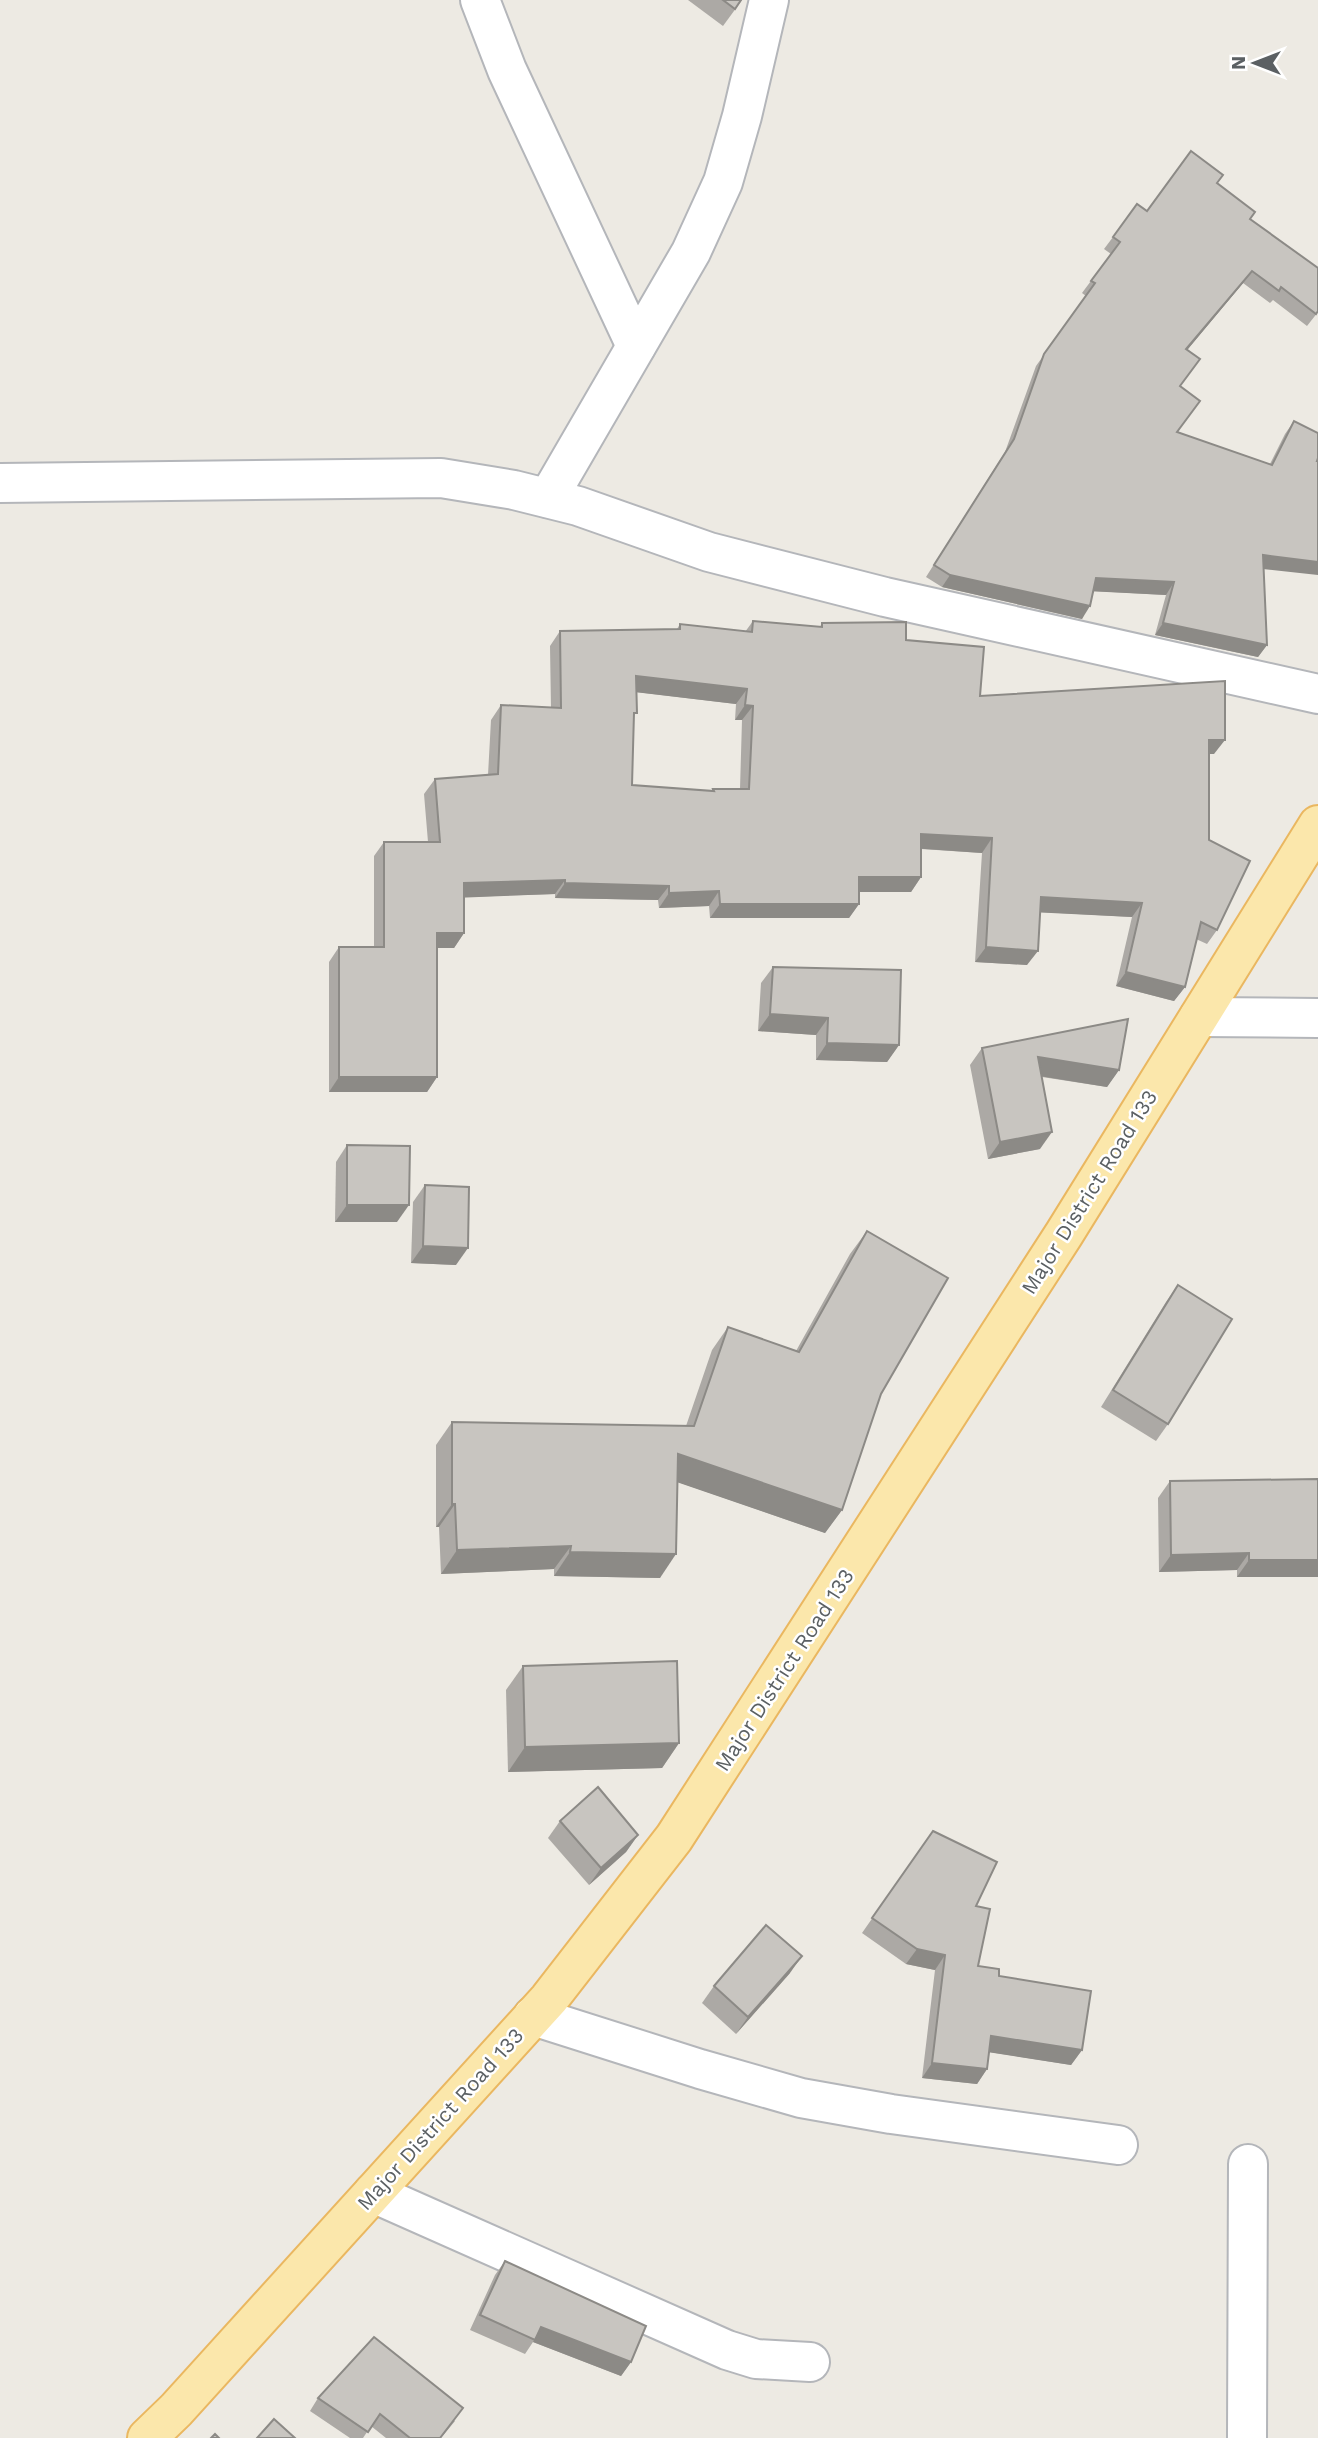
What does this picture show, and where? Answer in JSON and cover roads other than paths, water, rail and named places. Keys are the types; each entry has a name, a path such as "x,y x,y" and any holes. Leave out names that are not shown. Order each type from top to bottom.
{"main road":[{"name":"Major District Road 133","path":"147,2438 176,2410 533,2016 674,1838 1064,1234 1318,825"}],"street":[{"path":"480,0 507,70 636,346"},
{"path":"548,498 691,252 723,182 742,116 769,0"},
{"path":"0,483 441,478 514,490 578,506 709,552 858,590 1318,694"},
{"path":"1199,1017 1318,1018"},
{"path":"533,2016 699,2069 801,2098 891,2114 1118,2145"},
{"path":"1247,2438 1248,2164"},
{"path":"373,2193 727,2350 756,2359 810,2362"}]}
